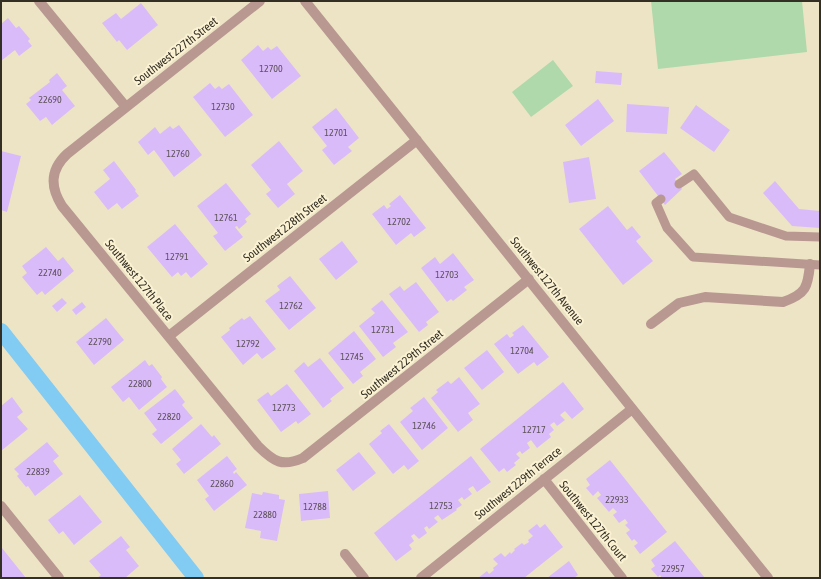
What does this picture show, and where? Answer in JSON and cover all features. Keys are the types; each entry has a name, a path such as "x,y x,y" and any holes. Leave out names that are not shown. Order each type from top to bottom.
{"street":[{"path":"39,1 126,107"},
{"name":"Southwest 227th Street","path":"126,107 260,1"},
{"name":"Southwest 127th Avenue","path":"305,1 768,578"},
{"name":"Southwest 127th Place","path":"126,107 63,158 56,170 53,185 55,192 62,206 258,446 276,461 288,463"},
{"name":"Southwest 228th Street","path":"169,336 417,140"},
{"path":"651,324 679,303 699,298 705,297 783,302 795,298 804,290 815,264"},
{"name":"Southwest 229th Street","path":"288,463 311,454 529,279"},
{"name":"Southwest 229th Terrace","path":"421,578 632,409"},
{"name":"Southwest 127th Court","path":"544,479 622,578"},
{"path":"1,506 59,578"},
{"path":"345,554 364,578"}],"lane":[{"path":"679,184 694,174 729,216 786,236 820,237"},
{"path":"661,199 656,203 667,228 693,257 815,264"}],"green space":[{"path":"651,1 802,1 807,52 658,69"},
{"path":"553,60 573,86 531,117 512,92"}],"building":[{"path":"141,3 158,25 127,50 119,40 117,42 102,23 116,13 121,19"},
{"path":"8,18 16,28 19,26 30,39 28,41 32,46 19,56 15,50 1,61 1,24"},
{"path":"258,45 263,51 268,47 271,50 277,46 301,76 272,99 241,60"},
{"path":"596,71 622,73 621,85 595,83"},
{"path":"57,73 67,86 62,90 75,106 52,125 46,117 40,121 26,104 31,100 29,98 50,82 49,80"},
{"path":"210,83 215,89 219,86 222,89 229,84 253,115 225,137 193,97"},
{"path":"598,99 614,121 581,146 565,125"},
{"path":"627,104 669,107 667,134 626,132"},
{"path":"696,105 730,130 714,152 680,128"},
{"path":"336,108 359,138 348,147 352,151 334,165 322,150 327,146 312,127"},
{"path":"179,125 202,155 174,177 154,150 148,155 138,142 155,127 160,134 170,126 173,129"},
{"path":"279,141 303,171 287,184 295,194 278,208 266,194 271,190 251,165"},
{"path":"1,151 21,156 7,212 1,210"},
{"path":"664,152 682,174 675,179 682,189 665,205 639,171"},
{"path":"589,157 596,199 569,203 563,162"},
{"path":"114,161 139,196 122,209 117,203 108,210 94,192 110,179 103,170"},
{"path":"775,181 799,209 820,211 820,228 792,226 763,193"},
{"path":"226,183 251,214 245,219 247,222 239,229 237,226 235,227 243,237 225,251 213,236 218,233 197,206"},
{"path":"400,195 426,228 414,237 411,233 396,245 372,214 384,205 387,209 391,206 389,204"},
{"path":"608,206 627,230 632,226 641,237 636,241 653,261 623,285 579,229"},
{"path":"175,224 208,264 191,278 186,272 181,276 178,272 172,277 147,247"},
{"path":"342,241 358,262 336,280 319,259"},
{"path":"46,247 58,261 63,257 74,271 45,295 42,291 37,295 22,277 27,273 22,266"},
{"path":"453,253 474,280 464,287 467,290 453,301 451,299 447,302 421,268 435,257 440,264"},
{"path":"290,276 316,308 289,330 265,301 280,290 277,286"},
{"path":"416,282 439,312 426,322 428,325 419,332 389,294 400,286 404,291"},
{"path":"62,298 67,303 57,312 52,306"},
{"path":"382,300 408,332 393,343 396,347 383,357 359,326 375,313 371,309"},
{"path":"82,302 86,307 76,315 72,310"},
{"path":"250,316 276,349 262,359 257,353 243,365 221,337 230,330 229,328 242,318 244,320"},
{"path":"106,318 124,340 94,365 76,342"},
{"path":"523,325 549,357 537,366 534,362 518,374 494,344 507,334 510,338 514,335 512,333"},
{"path":"354,331 376,359 360,372 363,376 353,384 328,353"},
{"path":"487,350 504,372 482,390 464,368"},
{"path":"320,358 344,388 330,399 332,401 323,408 294,371 304,362 308,367"},
{"path":"145,360 149,366 152,364 162,377 161,379 167,387 139,410 129,397 123,402 111,387"},
{"path":"459,377 480,404 468,413 473,420 458,432 431,398 438,392 436,390 448,381 451,384"},
{"path":"563,382 584,409 572,419 565,411 560,415 565,420 557,426 554,422 550,425 554,430 549,434 551,437 537,448 531,440 527,443 530,448 522,454 520,451 516,454 520,458 514,463 516,465 507,472 504,468 499,472 480,449"},
{"path":"287,384 311,414 298,424 296,421 281,432 257,400 268,392 271,396"},
{"path":"175,389 185,402 182,405 193,418 161,444 152,434 157,430 144,413"},
{"path":"12,397 23,412 17,417 28,429 1,451 1,406"},
{"path":"424,397 448,428 422,450 400,422 413,411 410,408"},
{"path":"201,424 212,437 214,435 221,444 184,474 176,464 181,460 172,449"},
{"path":"389,424 419,461 408,470 404,465 393,474 369,444 382,433 380,431"},
{"path":"47,442 59,456 53,461 63,474 35,496 28,486 26,487 17,476 19,474 14,469"},
{"path":"359,452 376,473 353,491 336,470"},
{"path":"227,456 237,469 233,472 234,474 236,472 247,485 214,511 205,499 209,496 197,480"},
{"path":"471,456 491,482 477,492 473,486 468,489 472,494 464,500 462,497 458,500 462,505 456,509 457,510 442,520 438,515 434,518 438,522 429,529 427,526 424,528 427,533 419,539 414,534 411,536 414,541 409,545 412,549 396,561 374,533"},
{"path":"610,460 667,532 640,554 634,546 638,543 634,539 632,541 626,533 630,530 625,525 628,523 625,519 619,523 613,515 617,512 613,508 609,512 597,498 601,495 598,491 593,496 586,488 590,485 586,479"},
{"path":"328,491 330,518 301,521 299,494"},
{"path":"263,492 279,495 279,499 285,500 277,541 260,538 261,531 245,528 252,493 262,495"},
{"path":"80,495 102,522 74,545 63,531 59,534 48,520"},
{"path":"537,524 540,528 545,524 563,547 524,578 478,578 487,571 489,574 494,570 493,568 498,564 493,559 501,553 505,557 510,552 511,554 515,550 514,549 522,543 524,545 529,542 528,540 533,536 528,531"},
{"path":"121,536 130,547 126,550 139,566 125,578 97,578 101,575 89,561"},
{"path":"675,541 705,578 662,578 660,575 658,577 651,569 655,566 651,560"},
{"path":"2,548 26,578 1,578"},
{"path":"569,561 578,575 574,578 547,578"}],"waterway":[{"path":"1,331 196,578"}]}
